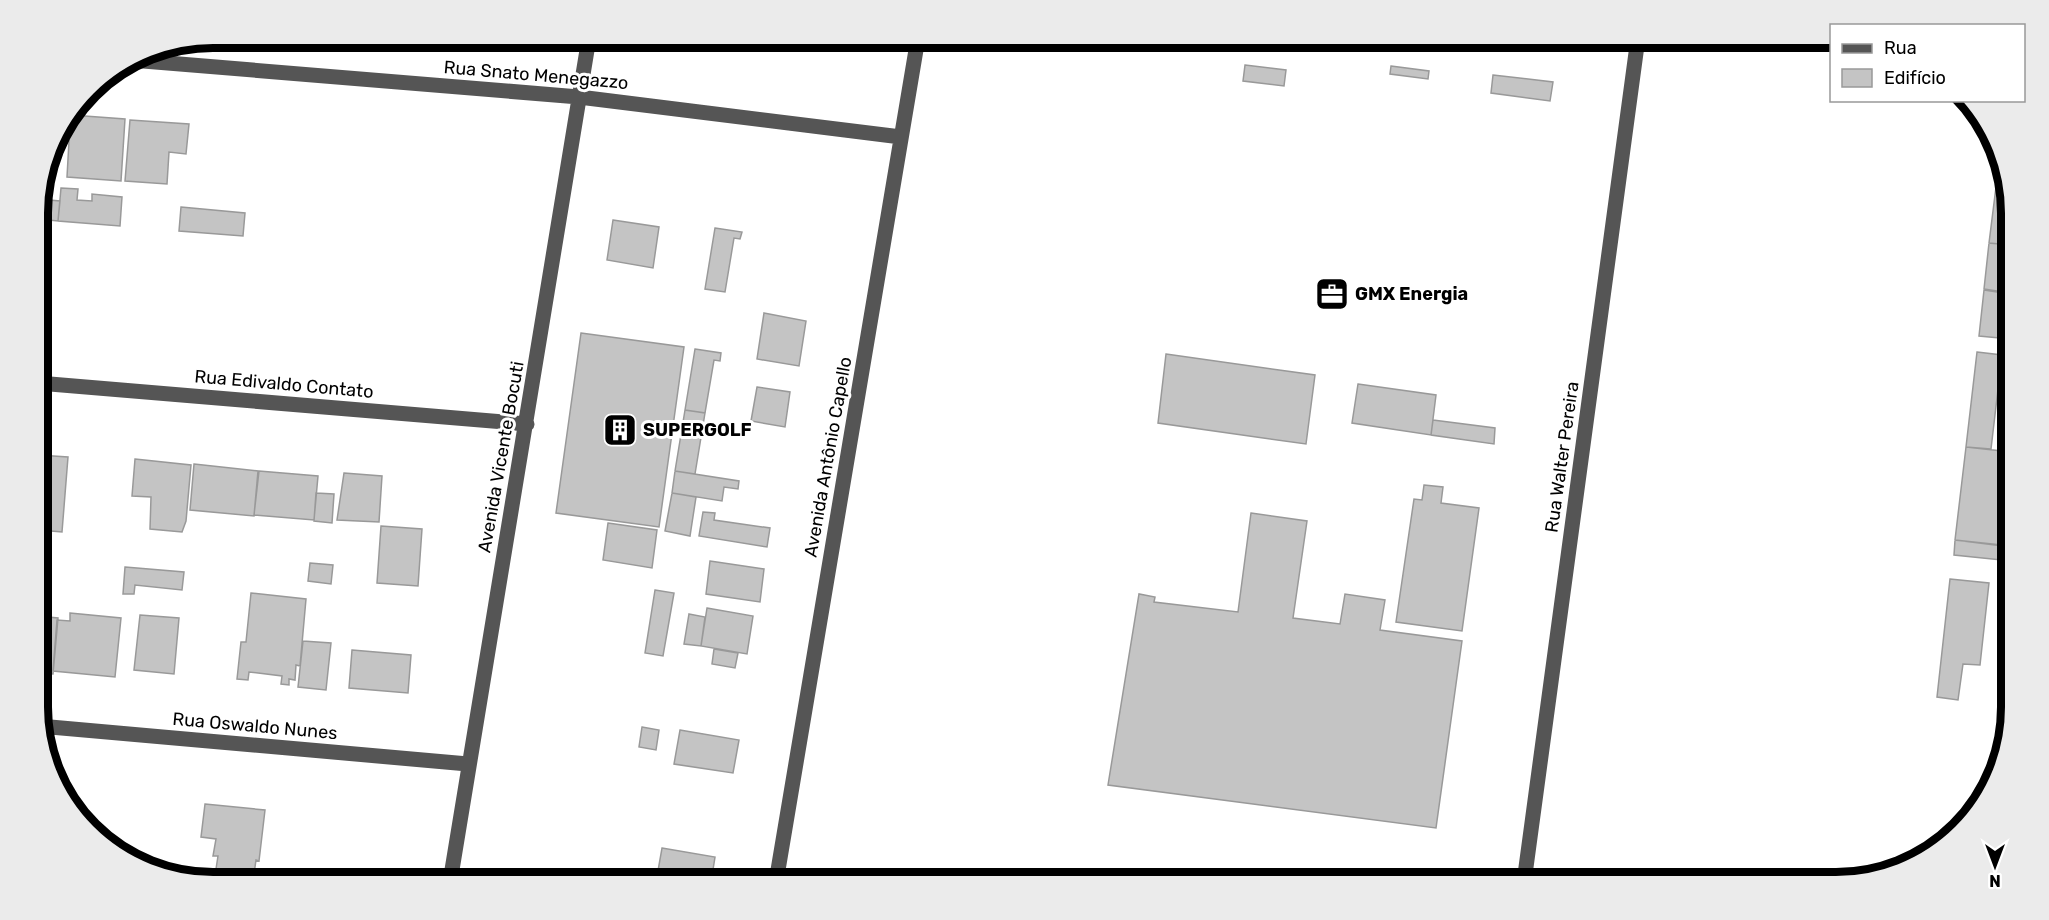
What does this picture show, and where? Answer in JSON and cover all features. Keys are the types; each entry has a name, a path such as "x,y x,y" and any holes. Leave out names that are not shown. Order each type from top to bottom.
{"street":[{"name":"Avenida Vicente Bocuti","path":"452,872 587,48"},
{"name":"Avenida Antônio Capello","path":"778,872 916,48"},
{"name":"Rua Walter Pereira","path":"1525,872 1637,48"},
{"name":"Rua Snato Menegazzo","path":"149,62 579,98 901,137"},
{"name":"Rua Edivaldo Contato","path":"48,384 527,424"},
{"name":"Rua Oswaldo Nunes","path":"49,727 468,764"}],"building":[{"path":"1245,65 1286,70 1284,86 1243,81"},
{"path":"1391,66 1429,71 1428,79 1390,74"},
{"path":"1493,75 1553,82 1550,101 1491,93"},
{"path":"80,116 125,119 121,181 67,177 69,141 65,141"},
{"path":"130,120 189,124 186,154 169,152 167,184 125,181"},
{"path":"1997,179 2000,191 2001,244 1989,243"},
{"path":"61,188 78,189 77,200 92,201 92,194 122,197 120,226 58,221"},
{"path":"48,200 60,201 58,221 48,220"},
{"path":"181,207 245,213 243,236 179,231"},
{"path":"613,220 659,227 653,268 607,260"},
{"path":"715,228 742,232 740,239 734,238 725,292 705,289"},
{"path":"1989,243 2001,244 2001,292 1984,289"},
{"path":"1984,290 2001,293 2001,338 1979,336"},
{"path":"764,313 806,321 799,366 757,359"},
{"name":"SUPERGOLF","path":"581,333 684,347 659,527 556,513"},
{"path":"695,349 721,353 720,361 714,360 705,413 685,410"},
{"path":"1977,352 2001,355 1991,449 1966,447"},
{"path":"1166,354 1315,375 1306,444 1158,423"},
{"path":"1358,384 1436,395 1431,435 1352,423"},
{"path":"757,387 790,392 785,427 751,421"},
{"path":"685,410 705,413 695,474 675,471"},
{"path":"1433,420 1495,428 1494,444 1431,435"},
{"path":"1966,447 2001,451 2001,545 1955,540"},
{"path":"48,456 68,457 62,532 48,531"},
{"path":"135,459 191,465 186,521 182,532 150,529 151,497 132,496"},
{"path":"194,464 258,471 254,516 190,510"},
{"path":"259,471 318,476 314,520 254,515"},
{"path":"675,471 739,481 738,489 724,487 722,501 672,493"},
{"path":"344,473 382,476 379,522 337,520"},
{"path":"1424,485 1443,487 1441,503 1479,508 1462,631 1396,622 1414,499 1422,500"},
{"path":"316,493 334,494 332,523 314,521"},
{"path":"672,493 696,497 690,536 665,531"},
{"path":"703,512 715,513 714,520 770,528 767,547 699,536"},
{"path":"1251,513 1307,521 1293,618 1340,624 1345,594 1385,600 1380,630 1462,641 1436,828 1108,785 1139,594 1155,597 1154,602 1238,612"},
{"path":"608,523 657,530 652,568 603,560"},
{"path":"381,526 422,529 418,586 377,583"},
{"path":"1955,540 2001,546 2001,560 1954,555"},
{"path":"710,561 764,569 760,602 706,594"},
{"path":"310,563 333,565 331,584 308,581"},
{"path":"125,567 184,572 182,590 135,585 134,594 123,594"},
{"path":"1950,579 1989,583 1980,665 1963,664 1958,700 1937,697"},
{"path":"655,590 674,593 663,656 645,653"},
{"path":"251,593 306,599 300,666 296,665 295,680 289,679 289,685 281,684 282,676 249,672 248,680 237,679 241,642 246,642"},
{"path":"707,608 753,616 747,654 701,646"},
{"path":"70,613 121,618 115,677 53,671 57,620 70,621"},
{"path":"689,614 705,617 701,646 684,644"},
{"path":"140,615 179,618 174,674 134,670"},
{"path":"48,617 58,618 53,674 48,674"},
{"path":"303,641 331,643 326,690 298,687"},
{"path":"714,649 738,653 735,668 712,664"},
{"path":"352,650 411,655 408,693 349,688"},
{"path":"642,727 659,730 656,750 639,747"},
{"path":"680,730 739,740 733,773 674,764"},
{"path":"205,804 265,810 259,861 256,860 254,872 216,869 218,856 213,856 216,839 201,837"},
{"path":"662,848 715,857 713,872 658,872"}],"place":[{"name":"GMX Energia","path":"1332,294"},
{"name":"SUPERGOLF","path":"620,430"}]}
